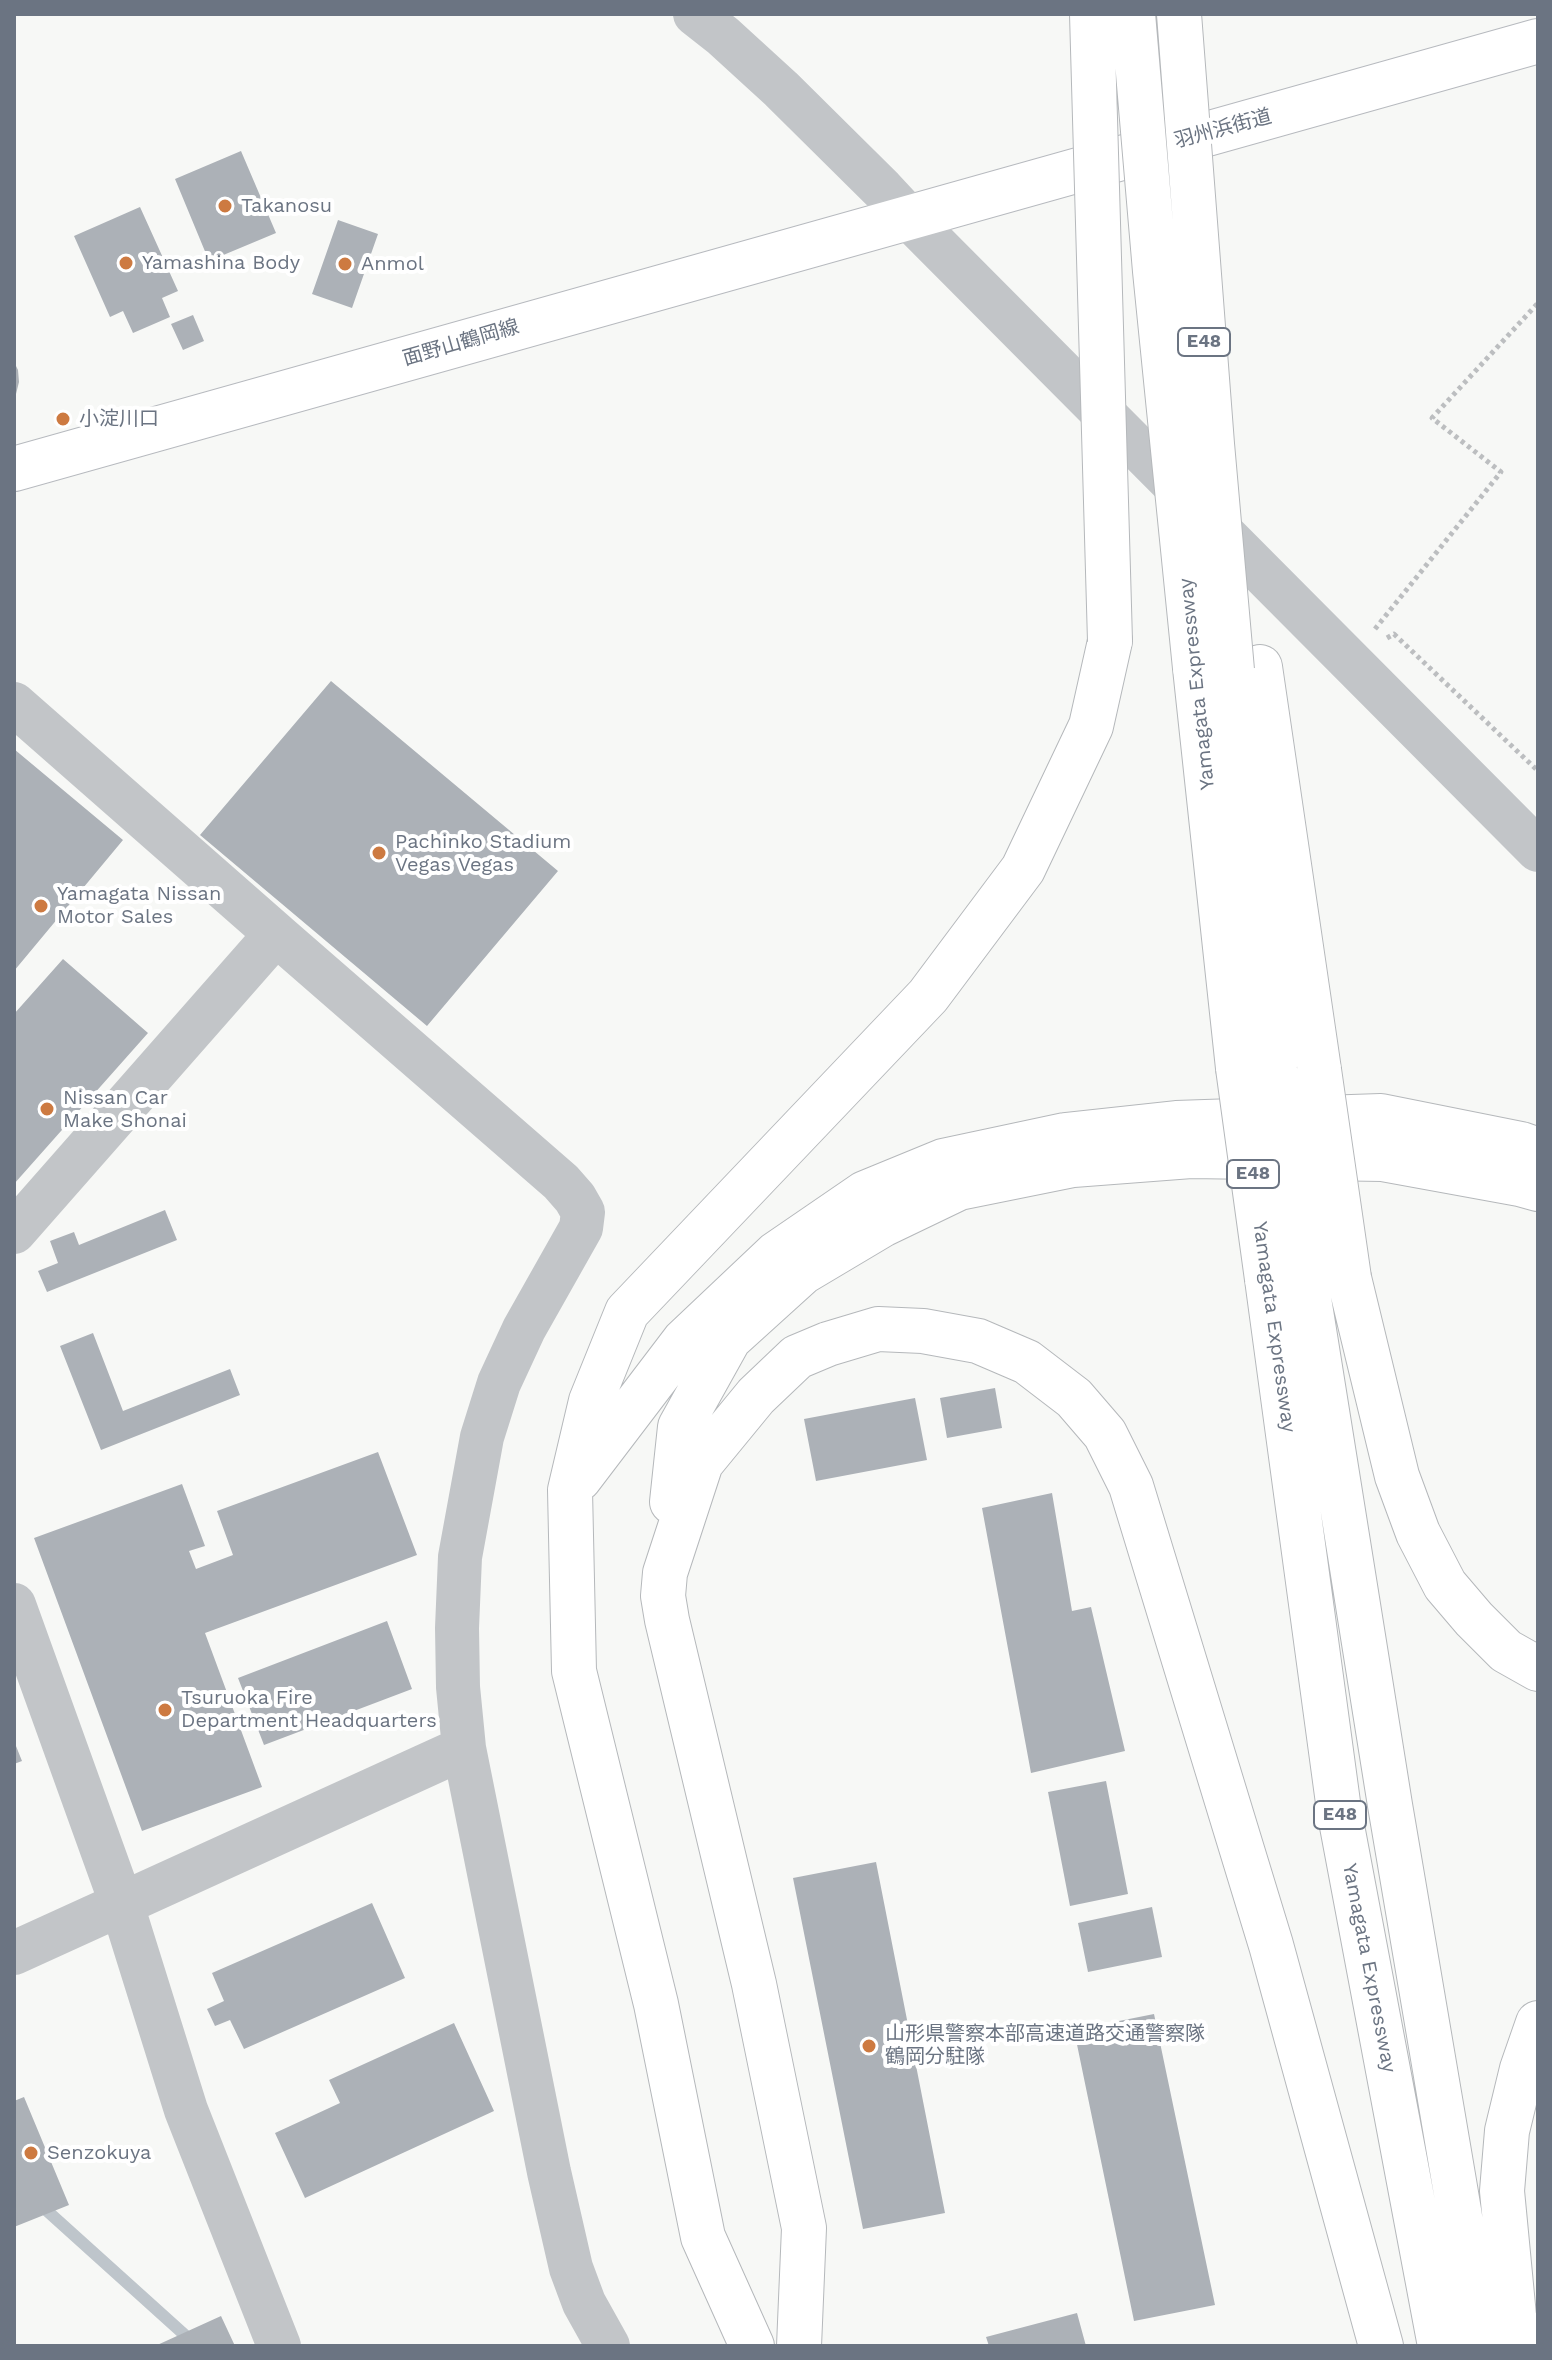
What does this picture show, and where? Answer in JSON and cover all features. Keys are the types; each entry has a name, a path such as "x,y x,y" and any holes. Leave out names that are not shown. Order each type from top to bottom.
{"main road":[{"path":"752,2346 703,2237 656,2004 574,1671 570,1490 591,1401 627,1312 928,996 1023,869 1091,726 1110,641 1092,14"},
{"name":"Yamagata Expressway","path":"1133,14 1152,240 1229,668"},
{"name":"Yamagata Expressway","path":"1179,14 1257,1069 1287,1280 1339,1810 1440,2346"},
{"path":"1193,14 1229,668 1319,1070 1349,1278 1397,1476 1418,1533 1445,1585 1474,1619 1506,1651 1538,1669"},
{"name":"羽州浜街道","path":"909,218 1538,41"},
{"name":"面野山鶴岡線","path":"14,469 909,218"},
{"path":"570,1490 684,1341 776,1254 865,1193 943,1161 1065,1135 1160,1125 1381,1116 1538,1150"},
{"path":"799,2346 804,2228 754,1984 663,1596 680,1427 729,1339 803,1272 882,1225 959,1188 1073,1165 1191,1156 1383,1159 1538,1189"},
{"name":"Yamagata Expressway","path":"1287,1280 1387,1790 1482,2346"},
{"path":"665,1573 701,1463 756,1396 797,1357 807,1352 878,1329 923,1331 978,1341 1027,1362 1074,1398 1105,1434 1131,1486 1271,1945 1381,2346"},
{"path":"1521,2346 1514,2316 1502,2191 1507,2131 1522,2069 1538,2023"}],"street":[{"path":"695,14 781,89 882,189 1538,850"},
{"path":"14,704 561,1182 583,1212 581,1228 544,1292 499,1383 482,1437 460,1557 458,1687 464,1748 562,2233 584,2303 608,2346"},
{"path":"14,1232 276,934"},
{"path":"14,1605 122,1905 186,2110 279,2346"},
{"path":"14,1953 464,1748"}],"path":[{"path":"1350,661 1501,472 1432,418 1538,303"},
{"path":"1350,661 1394,634 1538,771"}],"building":[{"name":"Takanosu","path":"241,151 276,233 209,261 175,179"},
{"name":"Yamashina Body","path":"140,207 178,291 162,298 170,317 133,333 123,311 110,317 74,236"},
{"name":"Anmol","path":"338,220 378,234 352,308 312,294"},
{"path":"193,315 204,341 183,350 171,324"},
{"path":"14,362 19,382 15,398"},
{"name":"Pachinko Stadium Vegas Vegas","path":"331,681 558,871 427,1026 200,835"},
{"name":"Yamagata Nissan Motor Sales","path":"14,749 123,840 14,971"},
{"name":"Nissan Car Make Shonai","path":"63,959 148,1033 14,1184 14,1014"},
{"path":"165,1210 177,1240 47,1292 38,1271 58,1263 50,1241 74,1232 79,1245"},
{"path":"93,1333 123,1411 230,1369 240,1395 101,1450 60,1346"},
{"path":"995,1388 1002,1428 947,1438 940,1398"},
{"path":"915,1398 927,1460 816,1481 804,1419"},
{"name":"Tsuruoka Fire Department Headquarters","path":"378,1452 417,1555 205,1633 262,1787 142,1831 34,1538 182,1484 205,1546 189,1551 196,1569 233,1555 217,1511"},
{"path":"1052,1493 1072,1611 1091,1607 1125,1751 1031,1773 982,1508"},
{"path":"387,1621 412,1689 264,1745 238,1678"},
{"path":"14,1741 22,1761 14,1764"},
{"path":"1106,1781 1128,1894 1070,1906 1048,1792"},
{"name":"山形県警察本部高速道路交通警察隊 鶴岡分駐隊","path":"876,1862 945,2213 863,2229 793,1878"},
{"path":"372,1903 405,1978 244,2049 230,2020 215,2026 207,2009 224,2001 212,1973"},
{"path":"1152,1907 1162,1957 1088,1972 1078,1923"},
{"path":"1154,2014 1215,2305 1134,2321 1074,2030"},
{"path":"454,2023 494,2111 305,2198 275,2133 340,2103 329,2080"},
{"name":"Senzokuya","path":"24,2097 69,2205 14,2227 14,2101"},
{"path":"1077,2313 1086,2346 989,2346 986,2337"},
{"path":"221,2316 235,2346 155,2346"}],"waterway":[{"path":"14,2181 197,2346"}],"place":[{"name":"Takanosu","path":"225,206"},
{"name":"Yamashina Body","path":"126,263"},
{"name":"Anmol","path":"345,264"},
{"name":"小淀川口","path":"63,419"},
{"name":"Pachinko Stadium Vegas Vegas","path":"379,853"},
{"name":"Yamagata Nissan Motor Sales","path":"41,906"},
{"name":"Nissan Car Make Shonai","path":"47,1109"},
{"name":"Tsuruoka Fire Department Headquarters","path":"165,1710"},
{"name":"山形県警察本部高速道路交通警察隊 鶴岡分駐隊","path":"869,2046"},
{"name":"Senzokuya","path":"31,2153"}]}
